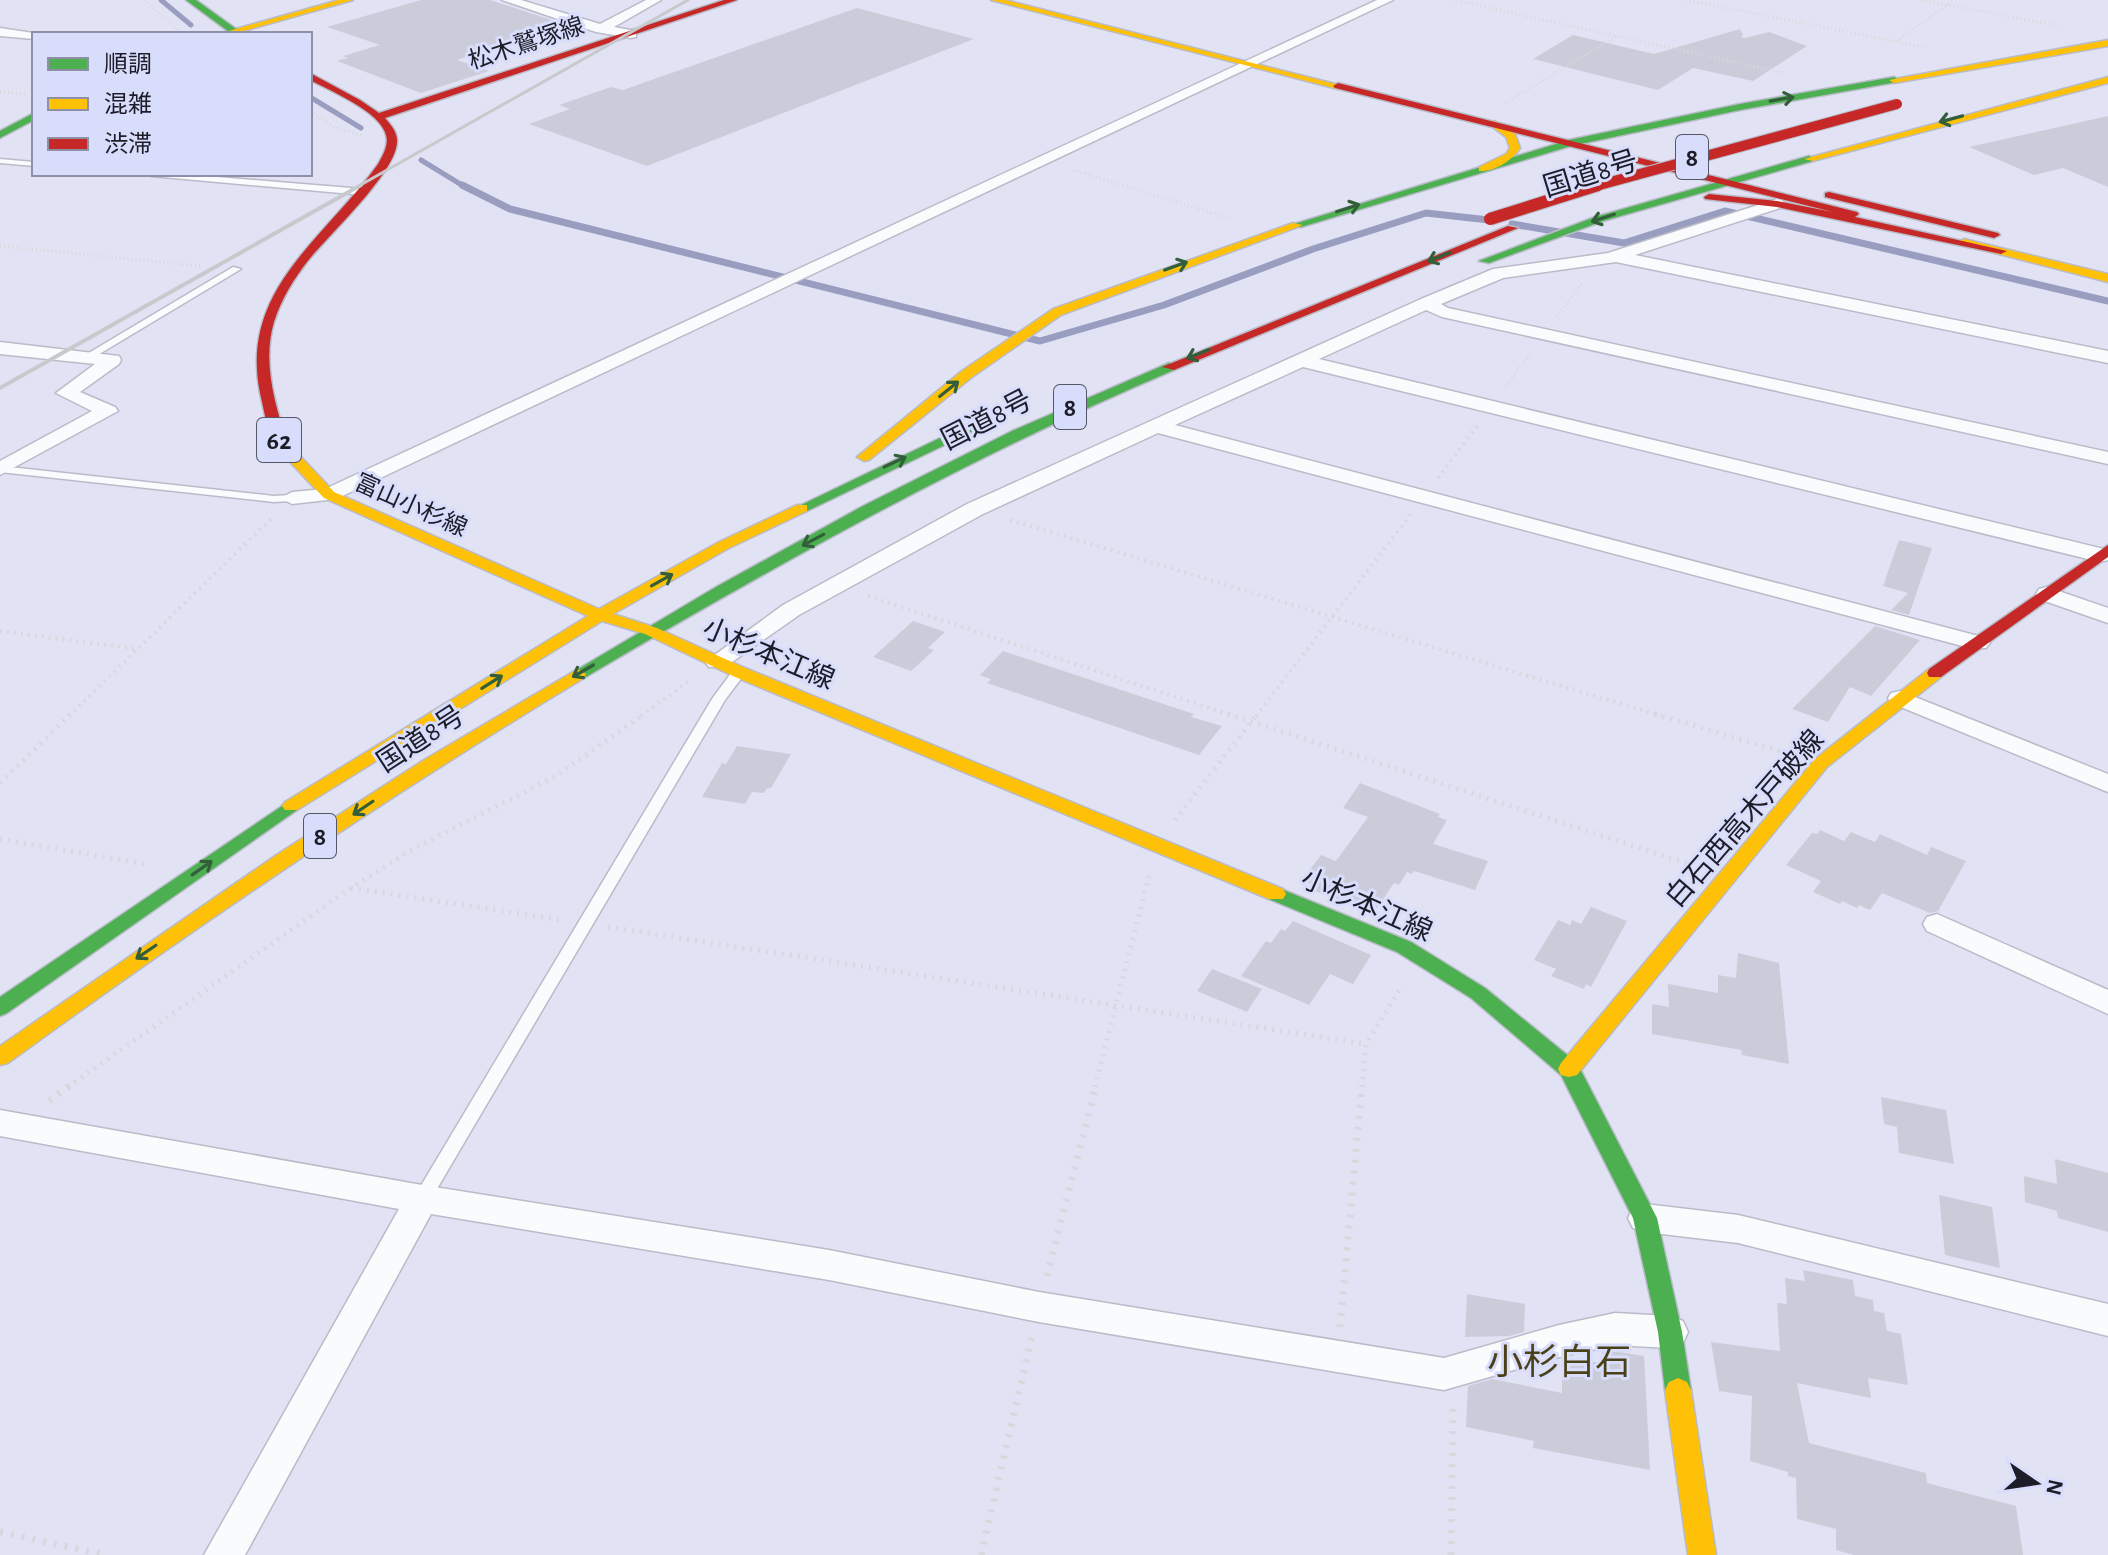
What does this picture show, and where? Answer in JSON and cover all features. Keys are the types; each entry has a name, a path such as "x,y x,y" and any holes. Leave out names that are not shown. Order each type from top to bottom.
{"main road":[{"path":"190,0 231,32"},
{"path":"236,32 349,0"},
{"name":"松木鷲塚線","path":"380,116 733,0"},
{"path":"995,0 1492,118 1569,143 1677,153 1725,181 2108,278"},
{"path":"1034,0 1259,61"},
{"path":"724,545 861,459 967,374 1057,312 1274,232 1377,198 1595,137 1706,114 2108,43"},
{"path":"1971,86 2108,55"},
{"name":"国道8号","path":"0,1057 135,959 463,742 764,565 1070,407 1512,228 1569,208 1920,105 2108,68"},
{"path":"312,77 380,116"},
{"path":"861,514 1404,291 1599,219 1899,133 2108,80"},
{"name":"国道8号","path":"1446,234 1548,199 1712,151 1897,104 1920,105"},
{"path":"1677,153 1681,127 1706,114"},
{"name":"富山小杉線","path":"380,116 392,134 390,154 363,192 304,258 279,295 266,329 263,386 281,446 329,495 600,615 651,631"},
{"path":"0,135 32,117"},
{"path":"1492,118 1587,128 1642,127"},
{"path":"1477,172 1510,156 1515,148 1511,136 1492,118"},
{"path":"1536,124 1677,153 1749,176 2108,264"},
{"path":"1477,172 1677,153"},
{"path":"1836,153 1829,164 1833,175 1848,186 1916,210 1933,220"},
{"path":"1678,196 1777,204 2001,251"},
{"name":"国道8号","path":"0,1008 307,795 600,615 724,545 991,418"},
{"name":"白石西高木戸破線","path":"1569,1069 1821,763 1900,698 2104,553"},
{"name":"小杉本江線","path":"651,631 739,672 1390,941 1478,993 1569,1069 1645,1218 1670,1332 1702,1555"}],"street":[{"path":"508,0 601,29 631,34"},
{"path":"601,29 655,0"},
{"path":"292,498 329,495 1387,0"},
{"path":"0,32 32,35"},
{"path":"717,662 791,610 975,509 1427,303 1499,273 1608,258 1777,204"},
{"path":"1608,258 2108,357"},
{"path":"1427,303 1442,312 2108,458"},
{"path":"0,348 112,360 66,393 108,411 0,469"},
{"path":"1302,361 2104,553"},
{"path":"1159,427 1978,643"},
{"path":"2047,594 2108,616"},
{"path":"1900,698 2108,784"},
{"path":"1937,924 2108,1003"},
{"path":"7,1124 422,1199 829,1265 1039,1307 1444,1374 1559,1341 1615,1329 1670,1332"},
{"path":"224,1555 422,1199"},
{"path":"1645,1218 1738,1229 2041,1306 2108,1320"}],"lane":[{"path":"0,161 32,164"},
{"path":"175,176 363,192"},
{"path":"87,357 236,269"},
{"path":"0,469 274,499 292,498"},
{"path":"422,1199 719,699 739,672"}],"path":[{"path":"144,0 177,32"},
{"path":"1453,0 1790,74"},
{"path":"1686,0 1928,48"},
{"path":"1922,0 2015,17"},
{"path":"1895,42 1954,0"},
{"path":"1492,118 1618,36"},
{"path":"0,92 32,95"},
{"path":"312,116 319,117"},
{"path":"1041,163 1274,232"},
{"path":"0,246 236,269"},
{"path":"981,1555 1039,1307 1157,844 1424,497 1544,335 1608,258"},
{"path":"0,783 292,498"},
{"path":"975,509 1821,763"},
{"path":"837,586 1728,876"},
{"path":"0,631 137,649"},
{"path":"7,1124 351,888 413,849 556,776 717,662"},
{"path":"0,839 195,873"},
{"path":"351,888 1366,1044"},
{"path":"1337,1357 1366,1044 1420,957"},
{"path":"1451,1555 1452,1372"},
{"path":"0,1532 106,1555"}],"building":[{"path":"421,0 490,0 564,24 457,60 489,71 421,93 337,61 348,58 343,56 380,45 327,27"},
{"path":"857,8 974,39 647,166 529,124 570,109 559,105 611,87 623,90"},
{"path":"1740,29 1741,37 1769,32 1807,46 1753,81 1693,68 1658,90 1533,59 1573,35 1654,54"},
{"path":"2108,116 2108,187 2063,168 2034,175 1969,147"},
{"path":"1899,540 1932,548 1909,615 1891,610 1908,593 1883,586"},
{"path":"913,621 945,632 928,648 934,650 911,671 873,657"},
{"path":"1875,626 1920,640 1871,696 1850,687 1828,722 1792,709"},
{"path":"1003,651 1222,726 1199,755 987,683 991,679 980,675"},
{"path":"737,746 791,754 771,788 764,793 752,792 745,804 702,797 722,763 726,764"},
{"path":"1360,783 1440,814 1438,817 1447,820 1433,844 1488,861 1475,890 1414,871 1412,874 1407,872 1399,885 1394,883 1373,914 1315,891 1318,887 1302,880 1321,855 1336,861 1368,817 1343,808"},
{"path":"1820,830 1844,841 1851,832 1875,842 1880,834 1927,855 1931,847 1966,861 1938,911 1930,913 1882,893 1870,910 1859,905 1857,908 1813,892 1821,881 1786,865 1812,833 1817,834"},
{"path":"1591,907 1627,921 1591,987 1586,984 1584,989 1551,976 1556,969 1534,960 1558,920 1570,925 1572,920 1581,924"},
{"path":"1293,921 1371,955 1353,984 1330,974 1309,1005 1241,976 1266,941 1271,943 1281,929 1285,931"},
{"path":"1738,953 1779,963 1789,1064 1742,1055 1741,1050 1652,1034 1652,1004 1669,1007 1668,984 1718,993 1718,975 1736,978"},
{"path":"1212,969 1262,989 1247,1012 1197,991"},
{"path":"1881,1097 1946,1110 1954,1164 1899,1153 1897,1127 1884,1124"},
{"path":"2055,1159 2108,1173 2108,1232 2058,1218 2057,1211 2025,1202 2024,1176 2057,1184"},
{"path":"1939,1195 1992,1207 2000,1268 1945,1255"},
{"path":"1803,1270 1853,1280 1855,1296 1873,1300 1874,1311 1884,1313 1887,1331 1901,1334 1908,1385 1868,1378 1871,1398 1797,1383 1809,1443 1926,1473 1927,1483 2016,1506 2023,1555 1854,1555 1836,1550 1836,1529 1797,1519 1796,1478 1788,1476 1788,1472 1750,1461 1752,1396 1719,1391 1711,1342 1780,1351 1777,1303 1787,1304 1785,1278 1805,1281"},
{"path":"1467,1294 1525,1304 1524,1332 1509,1336 1465,1337"},
{"path":"1602,1351 1644,1356 1650,1470 1533,1448 1534,1441 1466,1427 1468,1386 1492,1379 1562,1393 1562,1360 1570,1358 1602,1363"}],"waterway":[{"path":"161,0 191,25"},
{"path":"312,98 361,128"},
{"path":"421,160 465,187"},
{"path":"462,185 510,209 1040,341 1164,305 1313,249 1426,213 1489,220"},
{"path":"1512,224 1624,243 1725,211 2108,301"}],"railway":[{"path":"357,187 688,0"},
{"path":"0,388 361,185"}],"traffic: fast":[{"path":"190,0 235,32"},
{"path":"1297,225 1569,143 1740,107 1894,80"},
{"path":"0,135 32,117"},
{"path":"1485,261 1599,219 1809,159"},
{"path":"578,674 722,590 942,471 1092,399 1169,367"},
{"path":"802,508 967,429"},
{"path":"0,1008 291,806"},
{"path":"1276,894 1404,947 1478,993 1569,1069 1645,1218 1670,1332 1678,1390"}],"traffic: slow":[{"path":"230,32 349,0"},
{"path":"995,0 1338,86"},
{"path":"1894,80 2108,43"},
{"path":"1809,159 2108,80"},
{"path":"1483,169 1510,156 1515,148 1511,136 1494,124"},
{"path":"864,457 967,374 1057,312 1297,225"},
{"path":"1964,242 2108,278"},
{"path":"280,443 329,495 600,615 651,631"},
{"path":"291,806 600,615 724,545 802,508"},
{"path":"651,631 739,672 1276,894"},
{"path":"1569,1069 1821,763 1935,673"},
{"path":"0,1057 284,858 578,674"},
{"path":"1678,1390 1702,1555"}],"traffic: jam":[{"path":"380,116 733,0"},
{"path":"280,443 268,401 263,358 272,310 303,259 371,182 391,149 392,137 380,118 312,77"},
{"path":"1338,86 1853,214"},
{"path":"1490,219 1641,171 1897,104"},
{"path":"1829,195 1994,235"},
{"path":"1709,197 1777,204 2001,251"},
{"path":"1169,367 1512,228"},
{"path":"1935,673 2108,550"}],"district":[{"name":"小杉白石","path":"1559,1361"}]}
